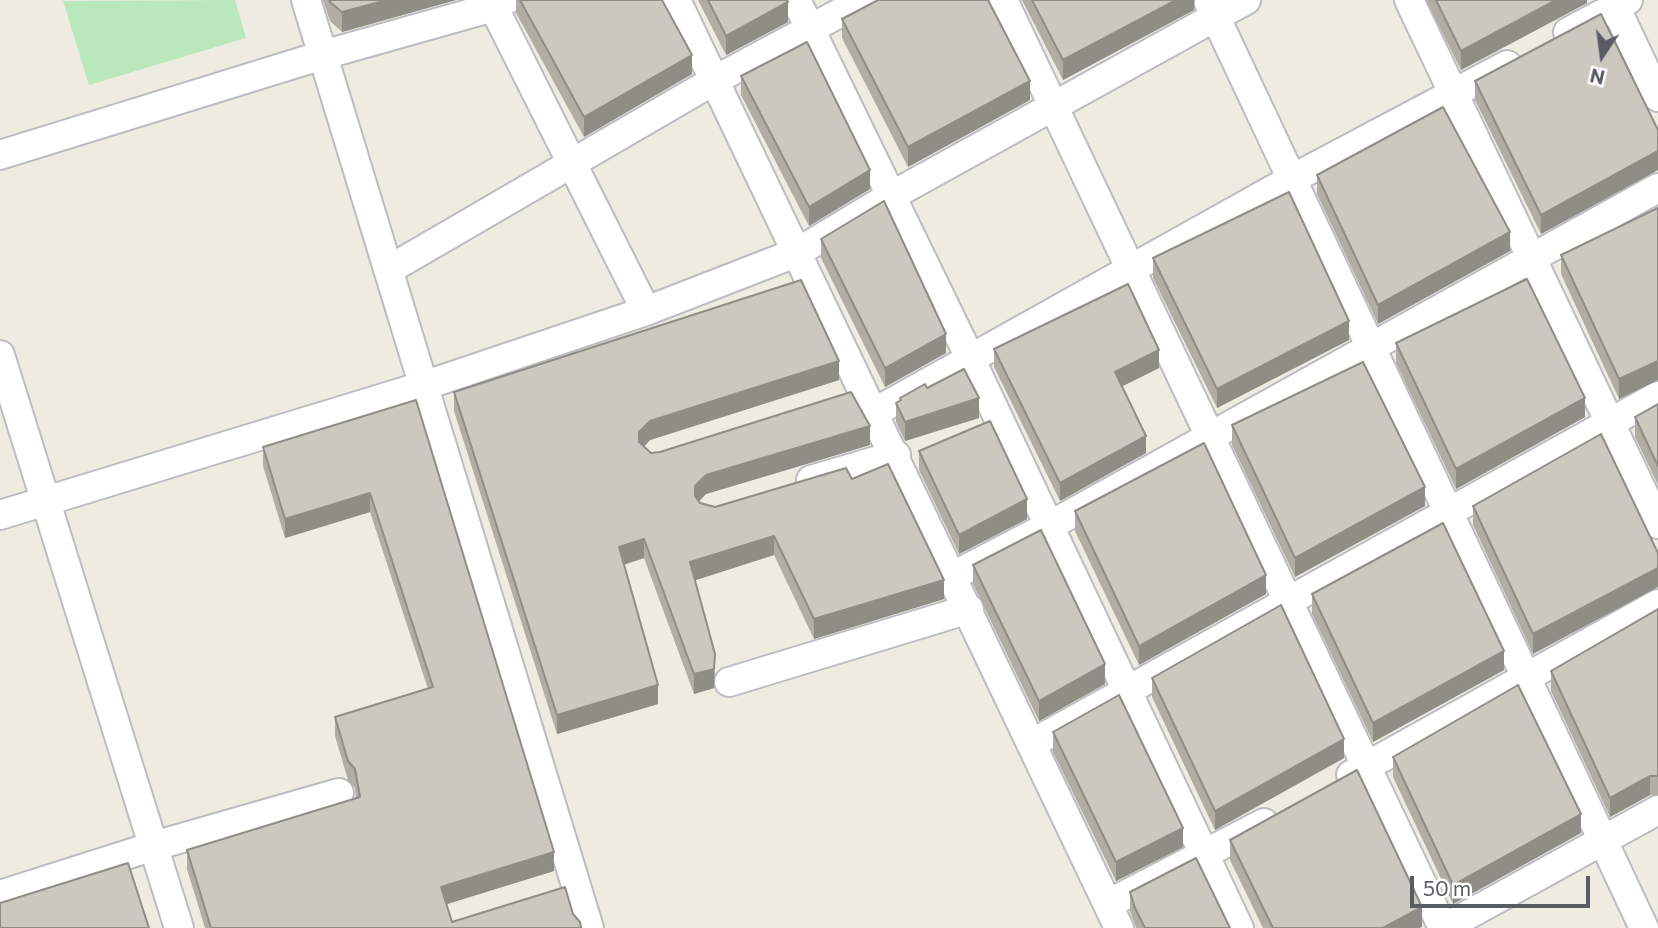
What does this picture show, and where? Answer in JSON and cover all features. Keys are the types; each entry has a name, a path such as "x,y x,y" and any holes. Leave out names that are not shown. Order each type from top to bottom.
{"street":[{"path":"306,0 426,385 589,928"},
{"path":"676,0 798,251 859,400 896,455 1114,916 1205,855 1286,811"},
{"path":"796,0 970,358 1239,928"},
{"path":"390,269 715,80 864,0"},
{"path":"1003,0 1444,928 1658,810"},
{"path":"0,515 426,385 646,311 798,251 891,196 1055,108 1212,9 1246,0"},
{"path":"1409,0 1658,524"},
{"path":"0,155 496,2 646,311"},
{"path":"859,400 970,358 1292,178 1535,50 1618,2 1658,97"},
{"path":"1212,9 1644,928"},
{"path":"953,576 1049,526 1658,188"},
{"path":"0,355 179,928"},
{"path":"1031,744 1658,396"},
{"path":"790,486 896,455"},
{"path":"1332,785 1658,604"},
{"path":"729,682 968,609"},
{"path":"0,895 154,846 340,793"}],"green space":[{"path":"235,0 246,38 89,85 63,1"}],"building":[{"path":"329,0 387,0 342,12"},
{"path":"520,0 662,0 692,55 584,117"},
{"path":"708,0 787,0 788,2 726,36"},
{"path":"878,0 988,0 1030,81 908,147 842,19"},
{"path":"1032,0 1176,0 1063,60"},
{"path":"1436,0 1556,0 1461,51"},
{"path":"1601,14 1658,130 1658,151 1541,215 1475,81"},
{"path":"807,42 870,170 809,207 741,76"},
{"path":"1443,107 1510,232 1378,305 1317,175"},
{"path":"1289,192 1349,321 1217,389 1153,258"},
{"path":"884,201 946,334 885,368 821,239"},
{"path":"1658,208 1658,361 1619,379 1561,255"},
{"path":"1527,279 1585,398 1456,469 1396,343"},
{"path":"801,280 839,361 650,421 639,432 639,442 651,453 660,452 851,392 870,426 706,475 695,486 695,496 700,503 715,507 846,468 852,479 888,464 944,580 814,619 774,536 690,562 715,654 714,669 694,674 644,539 619,547 658,685 557,715 454,392"},
{"path":"1128,284 1159,350 1115,372 1146,436 1060,483 994,349"},
{"path":"1363,362 1425,487 1295,558 1232,425"},
{"path":"964,369 979,398 905,422 896,403 900,398 925,384 927,388"},
{"path":"416,400 554,852 441,887 452,922 565,887 573,914 580,922 581,928 211,928 187,850 360,797 355,769 348,761 335,717 433,687 370,493 285,519 263,447"},
{"path":"1658,404 1658,466 1635,417"},
{"path":"990,421 1027,499 959,535 919,451"},
{"path":"1601,434 1658,553 1658,568 1533,634 1473,506"},
{"path":"1204,443 1266,575 1139,646 1075,511"},
{"path":"1443,523 1504,651 1373,723 1312,594"},
{"path":"1041,530 1105,664 1039,701 973,565"},
{"path":"1281,605 1344,739 1215,811 1152,678"},
{"path":"1658,609 1658,776 1650,776 1610,798 1551,671"},
{"path":"1518,685 1581,814 1453,885 1393,757"},
{"path":"1119,695 1183,828 1116,862 1053,732"},
{"path":"1357,770 1422,907 1383,928 1273,928 1230,840"},
{"path":"1196,858 1230,928 1145,928 1130,892"},
{"path":"128,863 149,928 0,928 0,903"}]}
